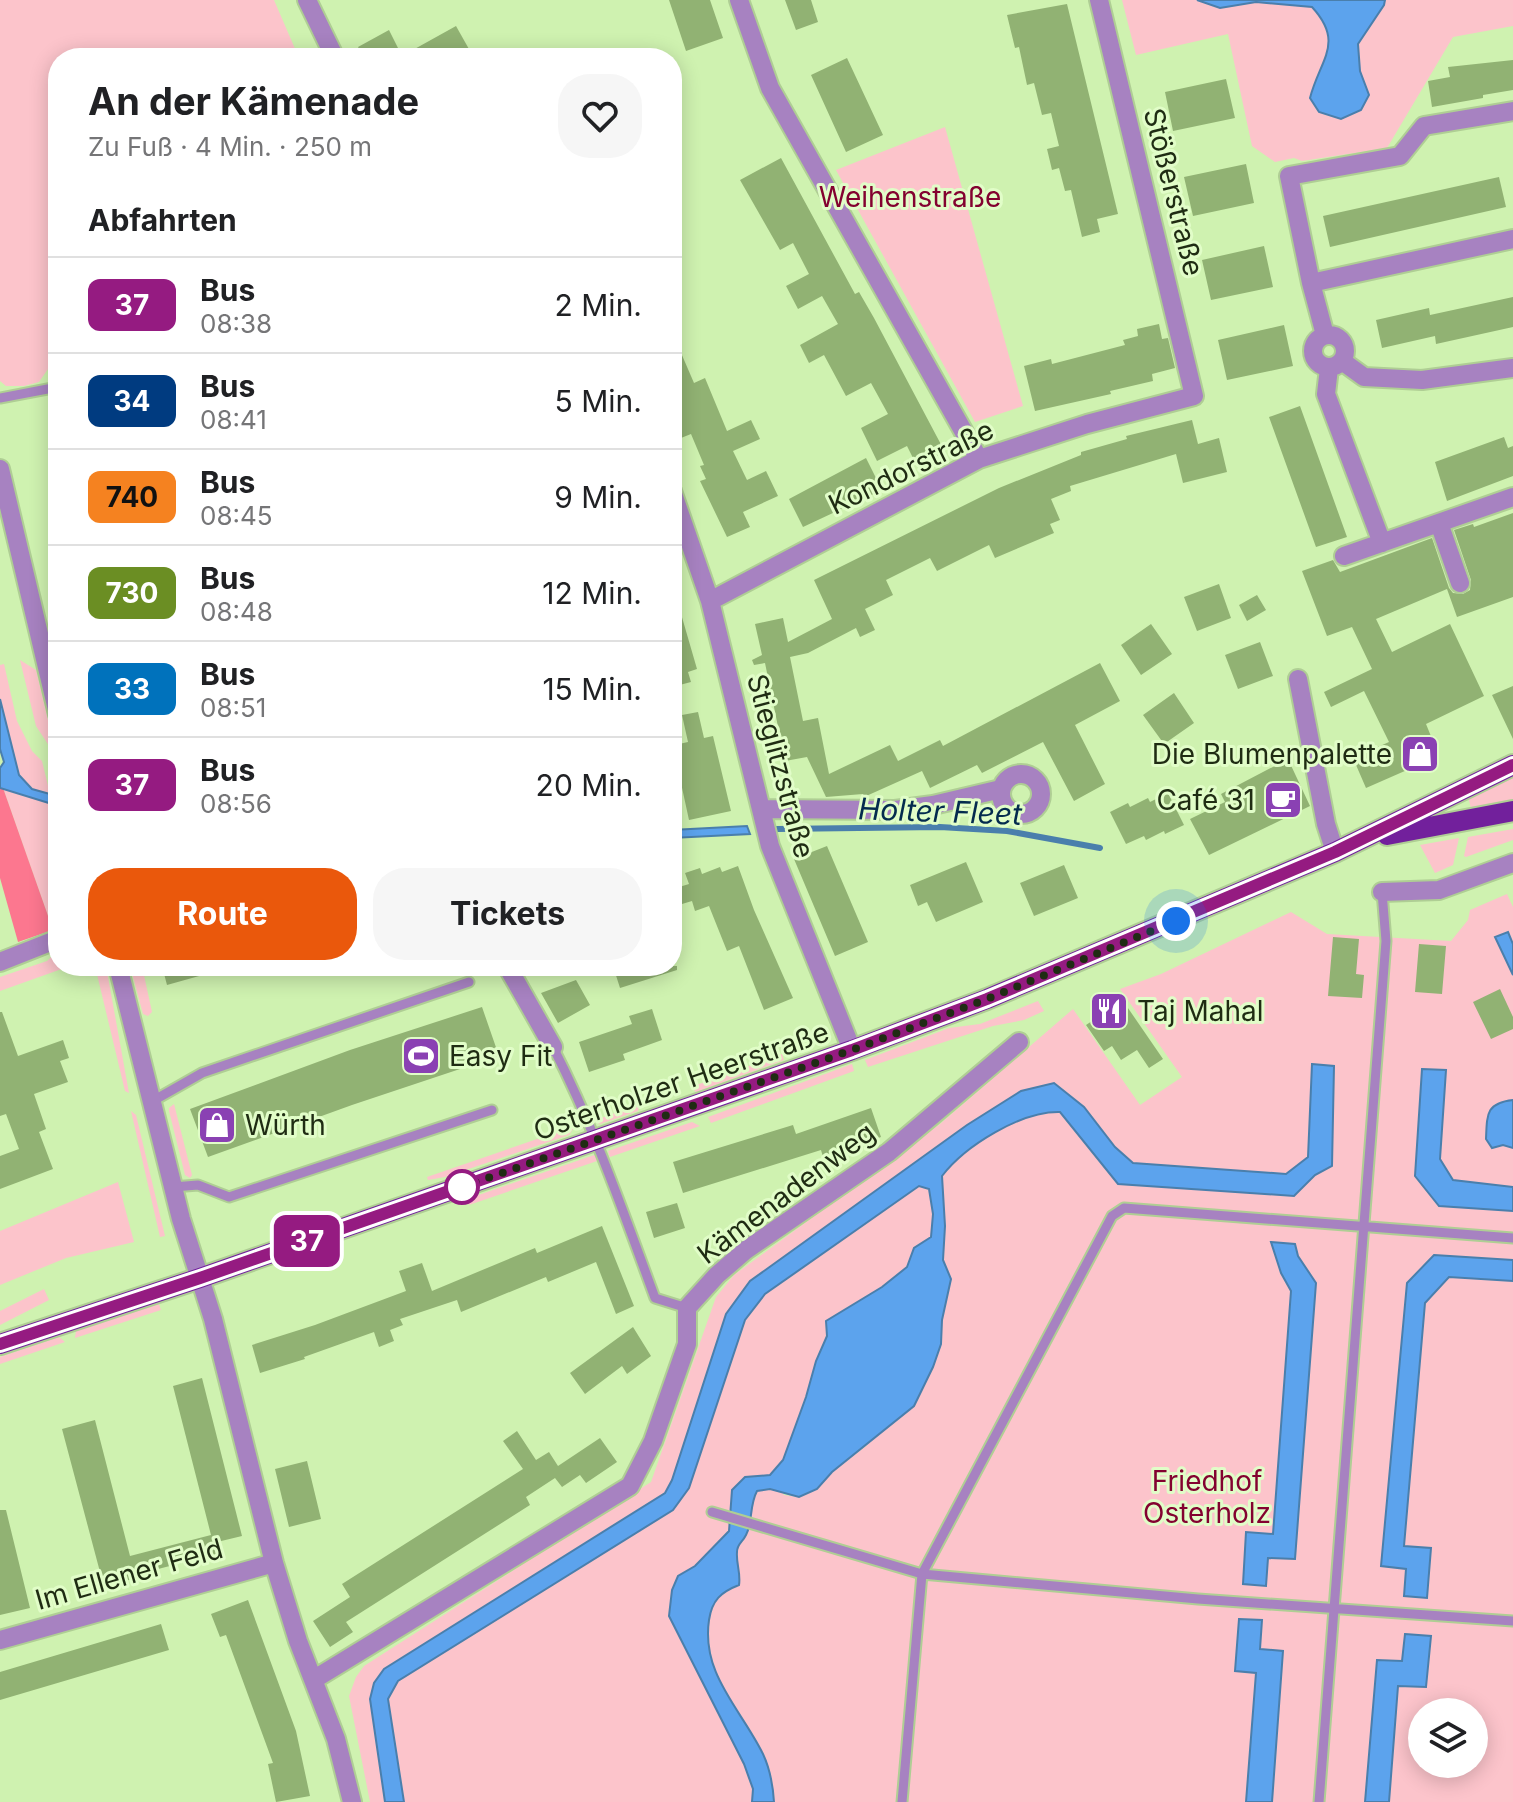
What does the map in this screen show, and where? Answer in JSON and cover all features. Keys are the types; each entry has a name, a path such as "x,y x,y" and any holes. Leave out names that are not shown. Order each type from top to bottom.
{"main road":[{"name":"Osterholzer Heerstraße","path":"0,1344 200,1278 595,1140 987,999 1367,838 1513,765"},
{"name":"Osterholzer Heerstraße","path":"1367,838 1513,811"}],"street":[{"path":"307,0 330,48"},
{"path":"739,0 770,88 979,459"},
{"name":"Stößerstraße","path":"1099,0 1194,396"},
{"path":"1325,335 1289,176 1400,156 1424,126 1513,111"},
{"path":"1311,283 1513,239"},
{"path":"1382,543 1326,394 1336,364 1345,351 1342,342 1335,336 1325,335 1315,342 1312,353 1318,364 1336,364 1364,377 1422,380 1513,368"},
{"name":"Kondorstraße","path":"710,601 979,459 1087,424 1194,396"},
{"path":"0,469 48,672"},
{"path":"1344,556 1513,497"},
{"name":"Stieglitzstraße","path":"682,520 710,601 770,846 852,1050"},
{"path":"1439,523 1460,583"},
{"path":"1298,679 1326,824 1335,852"},
{"path":"761,809 895,810 933,805 1001,789"},
{"path":"1382,892 1439,890 1513,863"},
{"path":"0,962 48,943"},
{"path":"120,976 173,1187 213,1319 274,1563 298,1641 336,1739 352,1802"},
{"path":"513,976 553,1047"},
{"name":"Kämenadenweg","path":"687,1308 717,1275 746,1250 889,1152 1019,1042"},
{"path":"313,1680 630,1486 653,1441 687,1344 687,1308"},
{"name":"Im Ellener Feld","path":"0,1640 274,1563"}],"lane":[{"path":"0,398 48,389"},
{"path":"1319,1802 1386,941 1382,892"},
{"path":"151,1102 202,1073 469,982"},
{"path":"553,1047 571,1081 595,1140 655,1298 687,1308"},
{"path":"173,1187 198,1185 229,1197 492,1110"},
{"path":"902,1802 922,1574 1112,1216 1124,1208 1513,1238"},
{"path":"712,1512 922,1574 1513,1621"}],"green space":[{"path":"0,0 274,0 295,48 48,48 48,369 39,382 24,386 6,386 0,381"},
{"path":"1122,0 1513,0 1513,26 1453,37 1387,148 1275,162 1252,146 1228,34 1136,55"},
{"name":"Weihenstraße","path":"945,127 1023,406 975,422 836,170"},
{"path":"20,660 36,670 48,720 48,744 36,726"},
{"path":"4,664 17,721 32,751 42,761 48,793 32,789 19,775 0,699 0,665"},
{"path":"1513,776 1513,801 1471,808 1468,797"},
{"path":"3,788 48,803 48,916"},
{"path":"1513,829 1513,840 1464,856 1468,837"},
{"path":"1459,838 1453,865 1435,873 1420,845"},
{"name":"Friedhof Osterholz","path":"1507,894 1513,907 1513,1802 370,1802 349,1696 356,1677 364,1666 651,1482 716,1297 734,1275 940,1124 1073,1009 1140,1105 1182,1077 1120,989 1161,974 1291,912 1327,934 1451,941 1468,920 1470,910","holes":["931,1237 951,1279 942,1320 941,1344 866,1446 832,1472 817,1489 799,1497 784,1495 770,1475 783,1460 827,1336 907,1267 914,1248"]},
{"path":"47,961 48,974 0,991 0,977"},
{"path":"97,976 108,976 129,1093 125,1091"},
{"path":"133,976 144,976 152,1012 148,1016 143,1014"},
{"path":"1038,1001 1044,1011 1024,1020 993,1026 868,1067 865,1060 949,1028 980,1024"},
{"path":"782,1054 784,1060 696,1092 691,1087"},
{"path":"852,1064 854,1071 711,1123 708,1117"},
{"path":"174,1104 192,1175 190,1178 185,1175 169,1111"},
{"path":"640,1104 638,1111 600,1124 593,1121"},
{"path":"131,1111 136,1115 165,1236 160,1237"},
{"path":"692,1122 700,1126 610,1157 608,1151"},
{"path":"575,1126 569,1135 428,1180 427,1177"},
{"path":"597,1154 600,1160 469,1205 467,1199"},
{"path":"118,1182 134,1242 66,1258 0,1285 0,1231"},
{"path":"44,1289 49,1300 0,1325 0,1311"},
{"path":"159,1304 161,1310 75,1338 76,1331"},
{"path":"59,1337 65,1342 0,1364 0,1357"}],"shaded area":[{"path":"0,788 3,788 48,916 48,932 18,942 0,878"}],"water":[{"path":"1197,0 1385,0 1358,44 1360,71 1369,95 1361,110 1341,119 1319,112 1310,98 1329,41 1322,20 1312,7 1256,2 1220,8"},
{"path":"0,699 19,775 32,789 48,793 48,803 0,788 0,768 4,762 0,749"},
{"path":"747,826 750,834 682,837 682,829"},
{"path":"1508,932 1513,944 1513,975 1495,937"},
{"path":"1312,1064 1334,1066 1332,1166 1315,1175 1294,1196 1118,1184 1060,1112 1028,1117 995,1132 965,1153 942,1176 945,1226 943,1260 951,1279 942,1320 941,1344 914,1406 832,1472 817,1489 799,1497 770,1489 757,1491 748,1530 737,1549 739,1585 718,1598 710,1613 708,1639 711,1657 725,1690 763,1754 771,1778 774,1802 752,1802 753,1789 744,1764 669,1616 672,1590 678,1576 695,1566 729,1531 732,1490 745,1477 770,1475 783,1460 827,1336 826,1321 882,1287 907,1267 914,1248 931,1237 933,1214 929,1189 919,1186 765,1294 745,1320 689,1488 673,1510 398,1681 388,1699 404,1802 385,1802 370,1699 374,1683 384,1669 665,1493 672,1480 726,1314 750,1281 967,1125 1021,1091 1054,1083 1084,1107 1115,1147 1133,1163 1286,1174 1308,1157"},
{"path":"1422,1069 1446,1070 1440,1159 1453,1180 1513,1187 1513,1211 1439,1206 1415,1176"},
{"path":"1513,1100 1513,1148 1503,1145 1492,1148 1486,1139 1490,1111 1498,1104"},
{"path":"1271,1242 1295,1244 1298,1256 1316,1283 1295,1559 1268,1558 1266,1586 1243,1584 1246,1532 1273,1534 1291,1291 1281,1273"},
{"path":"1434,1255 1513,1260 1513,1281 1449,1277 1425,1303 1404,1546 1431,1548 1427,1598 1404,1596 1406,1569 1381,1566 1407,1283"},
{"path":"1239,1619 1262,1620 1260,1649 1283,1651 1272,1802 1246,1802 1256,1673 1235,1671"},
{"path":"1405,1634 1431,1636 1426,1687 1398,1686 1389,1802 1365,1802 1377,1660 1402,1661"}],"building":[{"path":"669,0 710,0 723,38 686,51"},
{"path":"785,0 811,0 818,22 796,30"},
{"path":"1067,4 1118,214 1097,219 1100,232 1082,237 1071,190 1065,191 1059,168 1052,170 1047,149 1059,146 1051,113 1042,115 1034,83 1027,85 1019,47 1015,48 1007,15"},
{"path":"456,26 468,48 416,48"},
{"path":"389,30 398,48 359,48 358,47"},
{"path":"847,58 883,135 846,152 811,75"},
{"path":"1513,60 1513,90 1432,107 1428,81 1450,77 1448,67"},
{"path":"1226,79 1235,118 1173,131 1165,92"},
{"path":"781,158 855,294 859,292 874,318 945,452 917,466 907,446 877,461 861,428 888,414 871,383 846,396 824,355 809,363 800,345 838,324 822,296 798,309 786,286 809,274 793,243 780,250 740,180"},
{"path":"1246,164 1254,203 1193,216 1184,177"},
{"path":"1499,177 1506,207 1330,247 1323,216"},
{"path":"1264,246 1273,287 1211,300 1202,260"},
{"path":"1513,297 1513,327 1436,344 1435,336 1382,348 1376,320 1429,308 1430,315"},
{"path":"1159,324 1162,339 1168,338 1175,368 1152,374 1153,381 1110,391 1111,394 1035,411 1024,366 1051,359 1052,364 1125,345 1123,340 1138,336 1137,329"},
{"path":"1284,325 1293,366 1227,380 1218,340"},
{"path":"682,355 694,383 705,378 727,431 751,420 760,439 733,451 747,480 766,471 778,496 743,512 750,527 727,537 700,481 706,479 700,466 704,465 691,434 682,438"},
{"path":"1300,406 1347,537 1316,547 1269,417"},
{"path":"1192,420 1198,444 1219,438 1227,472 1183,483 1176,454 1070,486 1071,491 1051,499 1060,520 1050,524 1054,533 995,558 989,545 937,571 930,558 886,580 893,595 865,609 875,630 860,637 856,628 808,653 790,657 803,721 818,718 829,774 890,745 898,761 940,740 943,746 1100,663 1120,701 1075,725 1105,784 1074,801 1043,742 982,773 977,765 930,788 922,771 864,797 863,794 826,797 807,757 785,761 765,663 754,665 752,660 762,655 755,624 783,618 788,642 832,619 814,580 999,488 1081,455 1081,452 1127,439 1126,436"},
{"path":"1504,437 1508,448 1513,446 1513,476 1447,501 1435,462"},
{"path":"866,458 882,490 803,527 789,499"},
{"path":"1513,513 1513,597 1457,617 1447,589 1376,619 1392,652 1450,624 1484,696 1426,724 1439,756 1366,788 1353,758 1389,742 1364,691 1331,707 1324,692 1372,669 1352,627 1327,636 1302,571 1333,560 1340,572 1432,538 1449,588 1453,593 1463,594 1470,590 1471,580 1454,530 1473,524 1474,527"},
{"path":"1219,584 1231,618 1197,631 1184,597"},
{"path":"1257,595 1266,610 1247,621 1239,605"},
{"path":"682,617 697,669 688,672 691,682 682,684"},
{"path":"1151,624 1172,654 1141,675 1121,645"},
{"path":"1260,642 1273,676 1238,689 1225,655"},
{"path":"1513,686 1513,739 1492,695"},
{"path":"1174,693 1194,723 1164,744 1143,715"},
{"path":"698,712 704,738 713,736 731,811 689,820 682,788 682,743 688,742 682,715"},
{"path":"1288,759 1310,806 1209,855 1190,819 1225,802 1221,794"},
{"path":"1168,793 1184,825 1165,834 1164,831 1146,840 1144,836 1126,844 1110,812 1148,798 1150,802"},
{"path":"827,846 868,942 835,956 794,859"},
{"path":"966,862 983,902 936,922 927,902 918,906 910,885"},
{"path":"1064,865 1078,898 1034,916 1020,883"},
{"path":"738,866 793,998 764,1010 739,946 727,951 709,906 695,911 692,901 682,904 682,886 689,884 685,873 700,868 702,874 720,867 722,872"},
{"path":"1333,937 1359,939 1356,974 1364,975 1362,998 1328,996"},
{"path":"1419,944 1446,946 1442,994 1415,992"},
{"path":"165,976 199,976 167,985"},
{"path":"616,976 658,976 620,988"},
{"path":"576,980 590,1005 558,1023 541,993"},
{"path":"1500,989 1513,1017 1513,1029 1491,1039 1473,1002"},
{"path":"1119,995 1163,1059 1149,1068 1137,1050 1121,1060 1112,1046 1104,1051 1086,1025 1095,1019 1091,1013"},
{"path":"482,1007 499,1056 208,1157 190,1109 350,1050"},
{"path":"652,1009 662,1040 623,1054 625,1060 589,1072 579,1042 632,1024 629,1016"},
{"path":"0,1012 18,1056 63,1040 69,1058 60,1061 68,1082 34,1094 46,1129 39,1132 53,1169 0,1189 0,1156 19,1149 6,1114 0,1116"},
{"path":"871,1108 881,1137 823,1157 821,1150 683,1193 673,1162 793,1125 796,1134"},
{"path":"677,1203 685,1228 654,1238 646,1212"},
{"path":"602,1226 634,1306 616,1314 596,1262 548,1282 546,1277 461,1312 457,1300 400,1319 403,1325 390,1330 394,1341 379,1347 374,1332 260,1373 252,1345 406,1291 399,1271 422,1263 432,1291 535,1248 537,1253"},
{"path":"633,1327 651,1356 627,1374 622,1366 585,1394 570,1373"},
{"path":"202,1378 242,1536 213,1543 216,1554 135,1575 136,1578 104,1587 62,1429 95,1420 130,1556 211,1535 173,1386"},
{"path":"517,1431 536,1460 549,1452 558,1466 600,1438 617,1462 586,1483 580,1475 562,1487 555,1478 526,1497 530,1505 346,1622 353,1632 330,1647 313,1621 350,1597 342,1584 523,1469 503,1441"},
{"path":"307,1461 321,1519 289,1527 275,1469"},
{"path":"0,1510 6,1510 30,1608 0,1615"},
{"path":"248,1600 296,1731 310,1796 276,1802 268,1764 273,1763 226,1635 220,1637 211,1614"},
{"path":"161,1624 169,1650 0,1700 0,1672"}],"waterway":[{"name":"Holter Fleet","path":"777,829 940,827 1007,831 1100,848"}],"bus line":[{"name":"37","path":"0,1344 200,1278 595,1140 987,999 1367,838 1513,765"}],"place":[{"name":"Die Blumenpalette","path":"1420,754"},
{"name":"Café 31","path":"1283,800"},
{"name":"Taj Mahal","path":"1109,1011"},
{"name":"Easy Fit","path":"421,1056"},
{"name":"Würth","path":"217,1125"}],"route":[{"path":"462,1187 852,1050 987,999 1176,921"}]}
